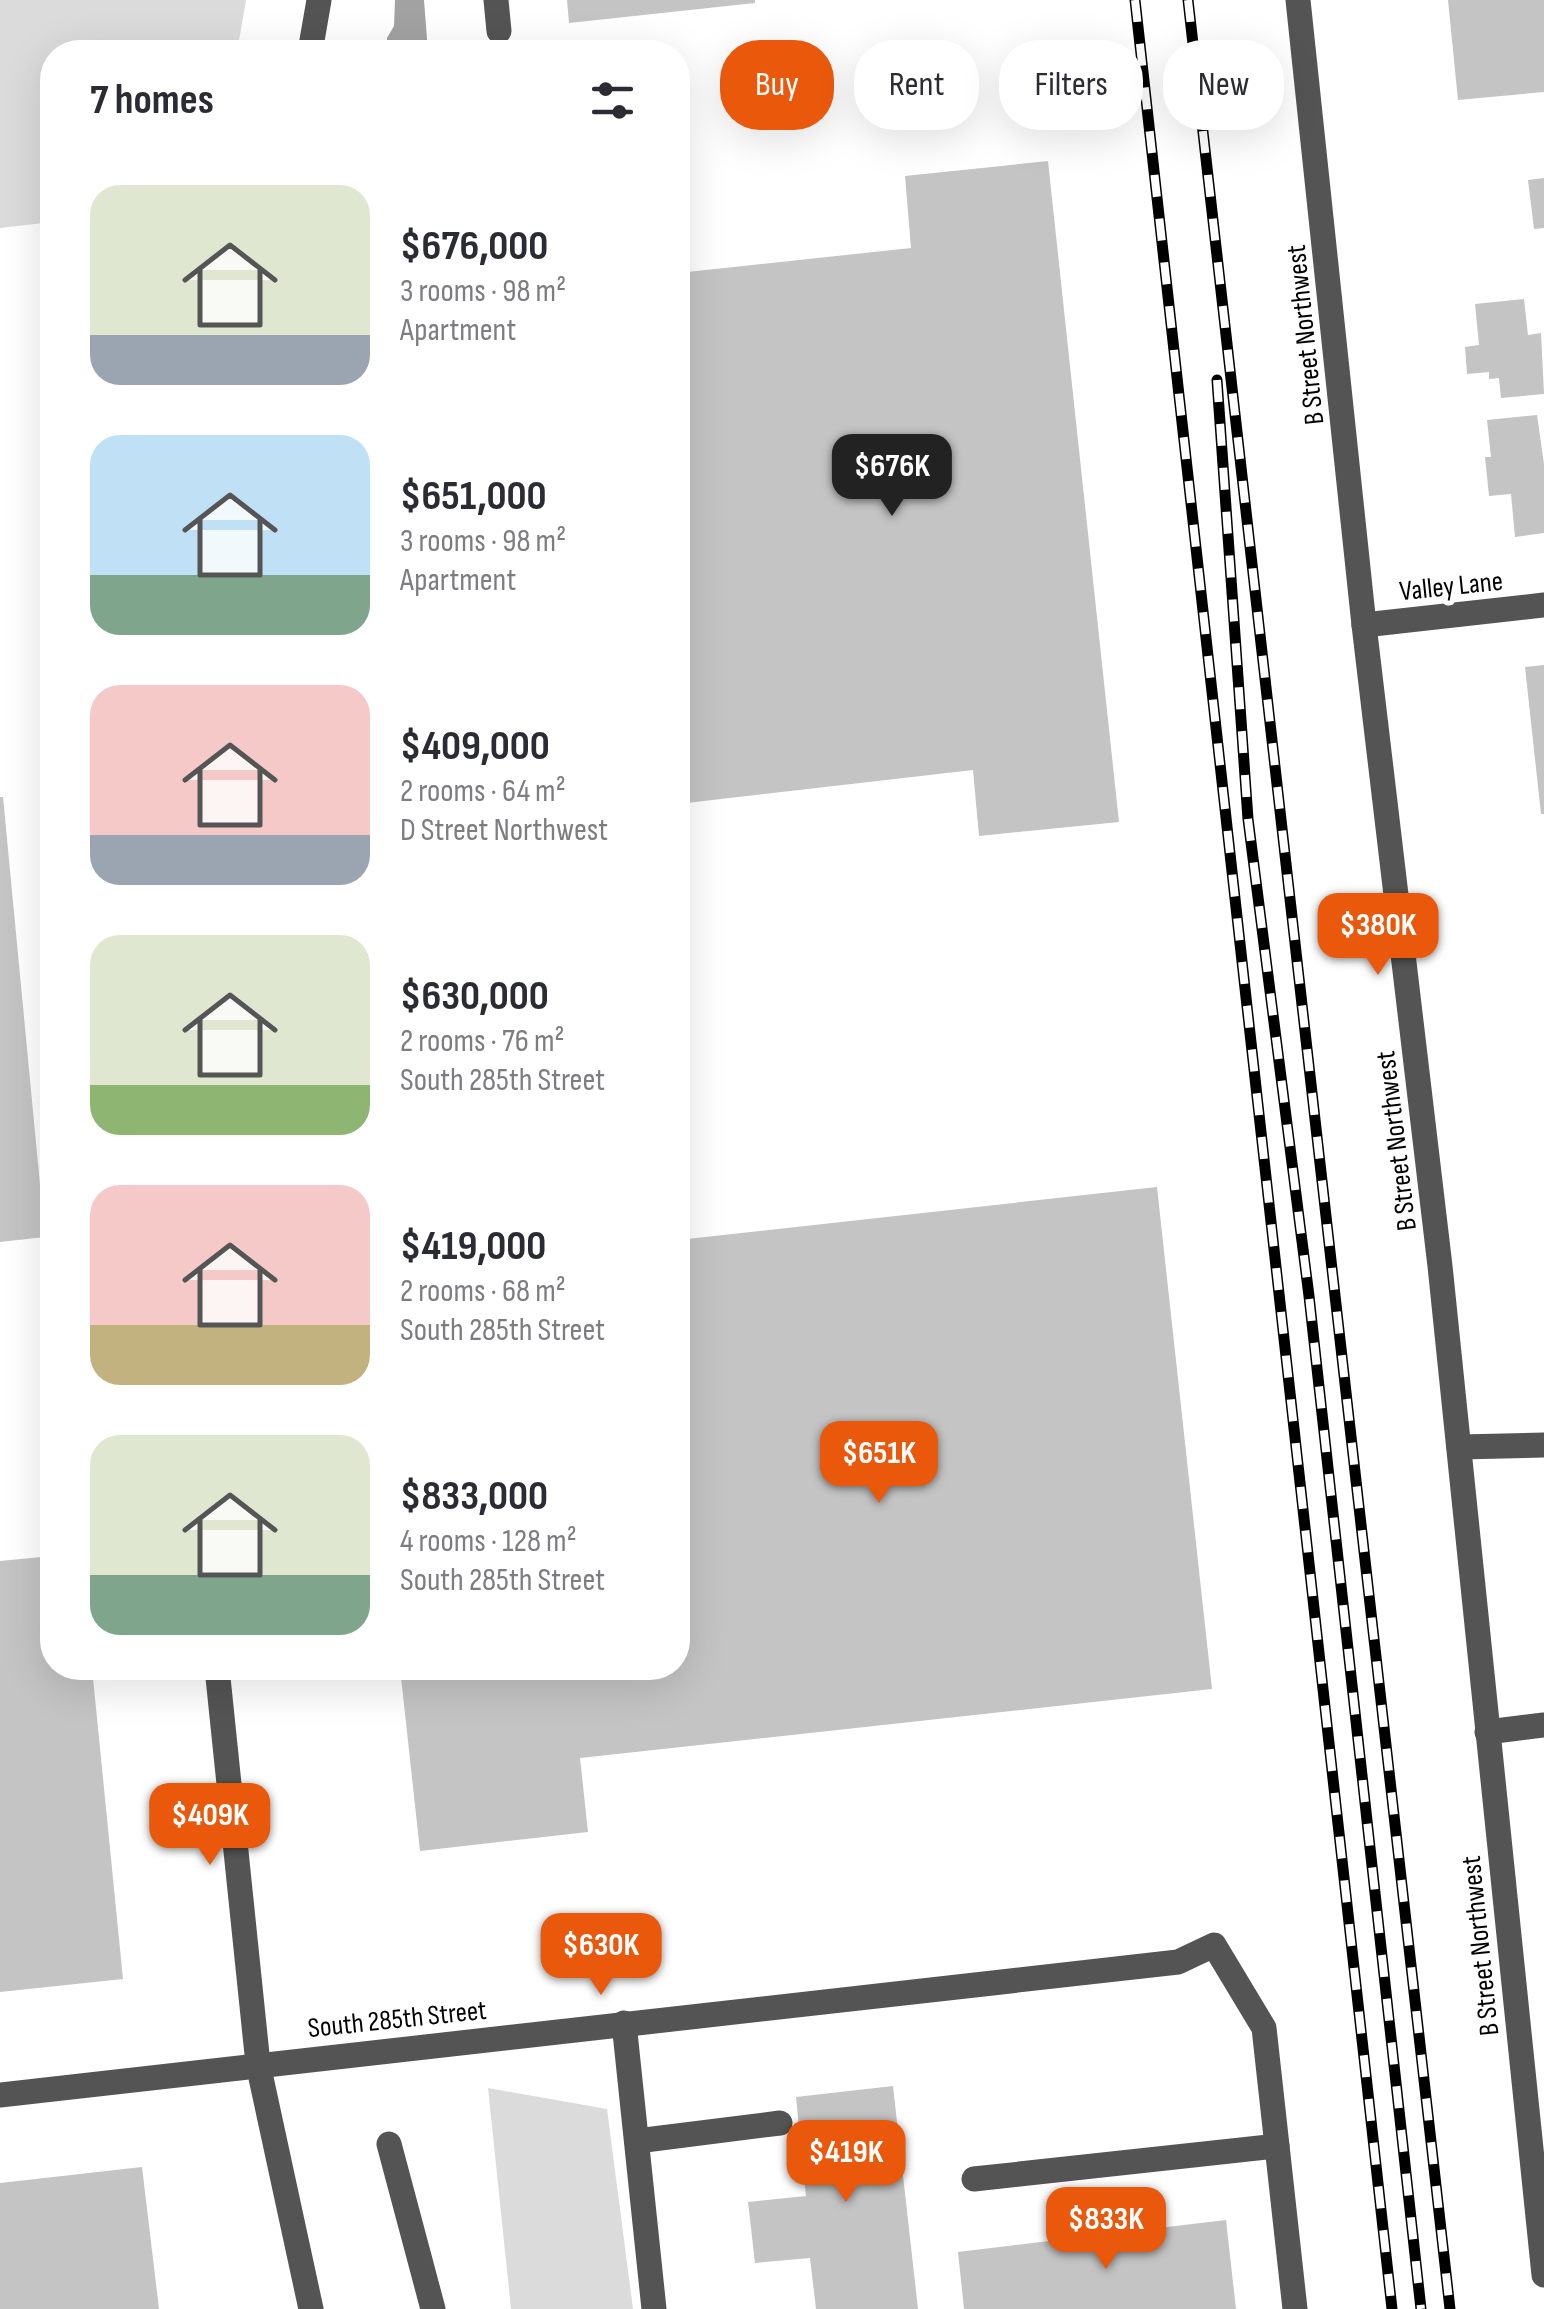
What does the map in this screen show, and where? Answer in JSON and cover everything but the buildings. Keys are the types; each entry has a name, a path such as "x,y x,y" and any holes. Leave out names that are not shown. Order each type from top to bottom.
{"street":[{"path":"312,40 319,0"},
{"path":"496,0 499,31"},
{"name":"B Street Northwest","path":"1298,0 1487,1732 1536,2133 1544,2275"},
{"name":"Valley Lane","path":"1364,625 1544,605"},
{"path":"1458,1447 1544,1445"},
{"path":"218,1680 258,2064 311,2309"},
{"path":"1487,1732 1544,1726"},
{"name":"South 285th Street","path":"0,2095 1178,1962 1214,1945 1264,2028 1277,2146"},
{"path":"624,2023 654,2309"},
{"path":"636,2141 780,2124"},
{"path":"389,2144 433,2309"},
{"path":"974,2179 1277,2146 1296,2309"}],"shaded area":[{"path":"0,0 246,0 239,40 40,40 40,223 0,228"},
{"path":"395,0 424,0 427,40 387,40 394,26"},
{"path":"488,2088 607,2109 633,2309 511,2309"}],"railway":[{"path":"1135,0 1392,2309"},
{"path":"1188,0 1450,2309"},
{"path":"1217,380 1248,819 1309,1296 1421,2309"}]}
